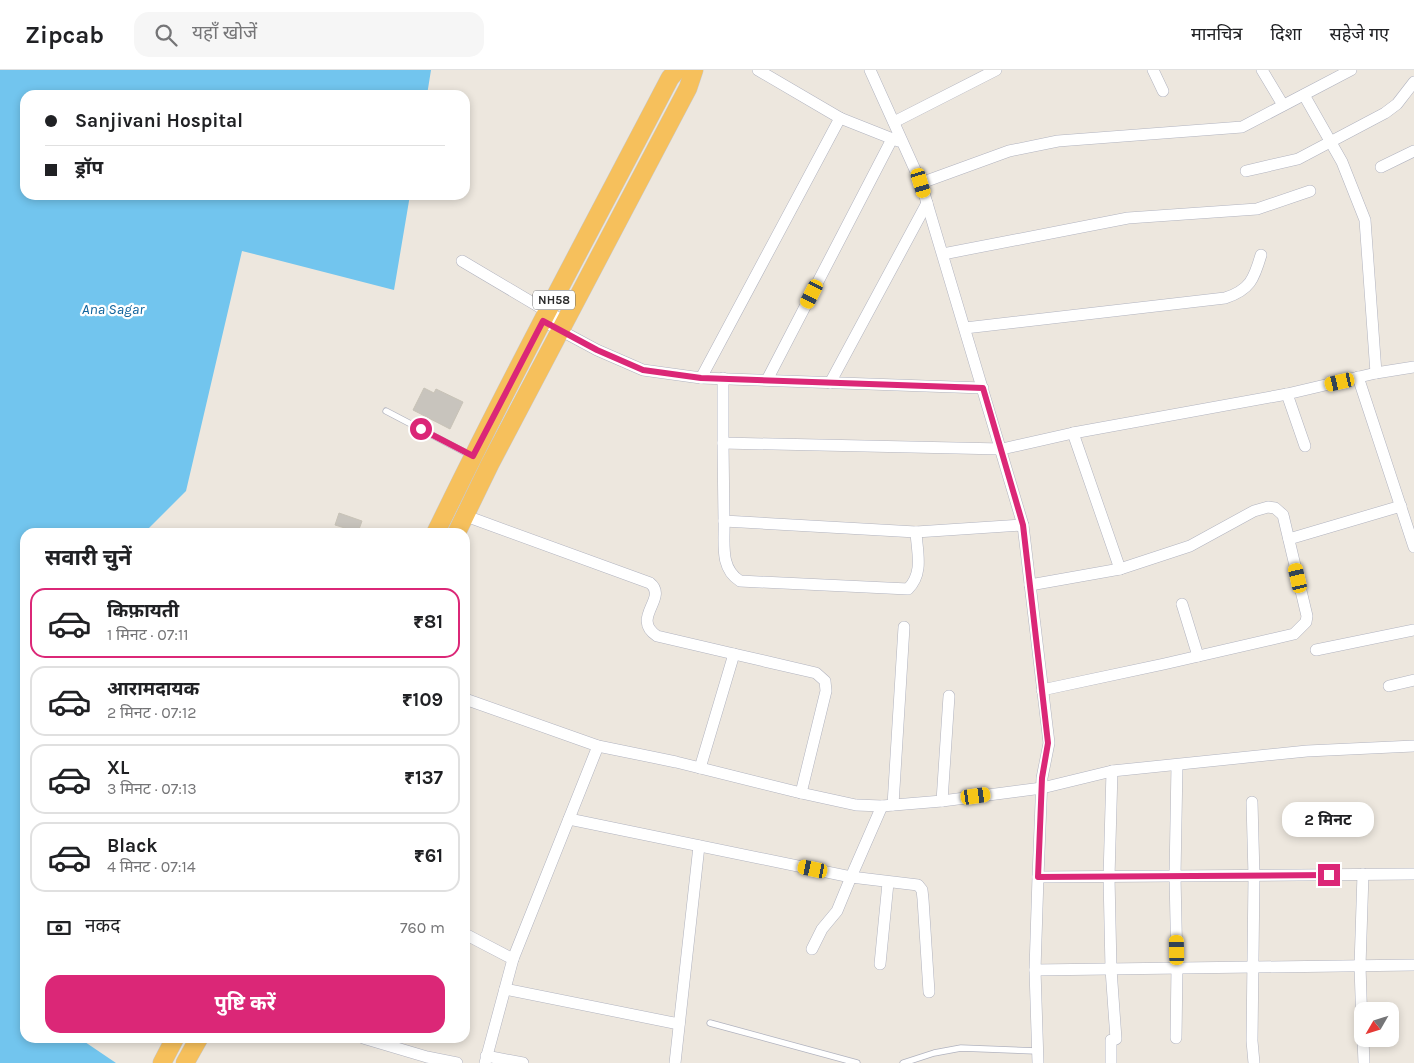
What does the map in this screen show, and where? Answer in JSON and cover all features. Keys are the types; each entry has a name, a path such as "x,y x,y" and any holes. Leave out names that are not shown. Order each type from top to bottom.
{"highway":[{"name":"NH58","path":"438,528 545,316 670,78 677,70"},
{"name":"NH58","path":"459,528 490,464 688,88 694,70"},
{"path":"162,1063 172,1043"},
{"path":"185,1063 196,1043"}],"street":[{"path":"758,70 840,118 903,143"},
{"path":"870,70 921,183 1002,449 1023,525 1048,743 1042,778 1038,877 1036,970 1038,1057"},
{"path":"894,122 996,70"},
{"path":"1153,70 1163,91"},
{"path":"1262,70 1283,105"},
{"path":"921,183 1009,151 1058,141 1242,127 1351,70"},
{"path":"1246,170 1298,159 1385,113 1397,104 1414,82"},
{"path":"1304,95 1342,162 1365,220 1376,373"},
{"path":"701,378 840,118"},
{"path":"767,380 892,139"},
{"path":"1382,167 1414,151"},
{"path":"943,254 1128,218 1257,209 1310,191"},
{"path":"830,382 927,203"},
{"path":"965,328 1225,298 1245,289 1254,277 1261,255"},
{"path":"462,261 597,350 643,370 701,378 983,388"},
{"path":"723,443 1002,449 1073,433 1287,394 1376,373 1414,367"},
{"path":"1358,377 1414,546"},
{"path":"722,378 725,563 733,576 740,581 908,589 918,573 916,532"},
{"path":"1287,394 1305,446"},
{"path":"1073,433 1120,569"},
{"path":"1290,539 1401,506"},
{"path":"1030,585 1120,569 1190,546 1254,511 1268,507 1275,508 1283,515 1307,616 1306,622 1294,634 1042,690"},
{"path":"466,516 655,586 656,592 646,620 650,631 657,636 816,673 825,681 826,691 801,793"},
{"path":"724,521 916,532 1023,525"},
{"path":"1182,604 1198,656"},
{"path":"812,949 822,929 837,911 851,877 887,806 904,627"},
{"path":"1316,650 1414,630"},
{"path":"700,768 734,654"},
{"path":"1389,686 1414,680"},
{"path":"942,801 950,696"},
{"path":"470,701 598,746 856,805 887,806 942,801 1042,788 1112,771 1177,764 1306,751 1414,746"},
{"path":"523,1063 486,1059 513,959 598,746"},
{"path":"1176,1038 1175,876 1177,764"},
{"path":"1110,1063 1113,1040 1109,877 1112,771"},
{"path":"1252,802 1254,876 1252,1041 1254,1063"},
{"path":"569,819 851,877 918,885 922,890 929,992"},
{"path":"674,1063 699,846"},
{"path":"1361,1002 1360,966 1363,874"},
{"path":"1038,877 1414,874"},
{"path":"880,964 888,882"},
{"path":"470,937 513,959"},
{"path":"1036,970 1414,965"},
{"path":"505,989 679,1024"},
{"path":"377,1043 425,1060 456,1063"},
{"path":"1363,1048 1364,1063"}],"lane":[{"path":"386,411 490,464"},
{"path":"710,1023 857,1063"},
{"path":"903,1063 934,1053 961,1048 1038,1057"}],"water":[{"name":"Ana Sagar","path":"0,70 431,70 428,90 20,90 20,200 409,200 394,290 242,251 186,491 149,528 20,528 20,1043 86,1043 116,1063 0,1063"}],"building":[{"path":"424,388 434,393 436,389 463,402 450,429 413,410"},
{"path":"339,513 362,521 359,528 345,528 335,525"}],"route":[{"path":"421,429 473,456 543,321 597,350 643,370 701,378 983,388 1023,525 1048,743 1042,778 1038,877 1329,875"}]}
